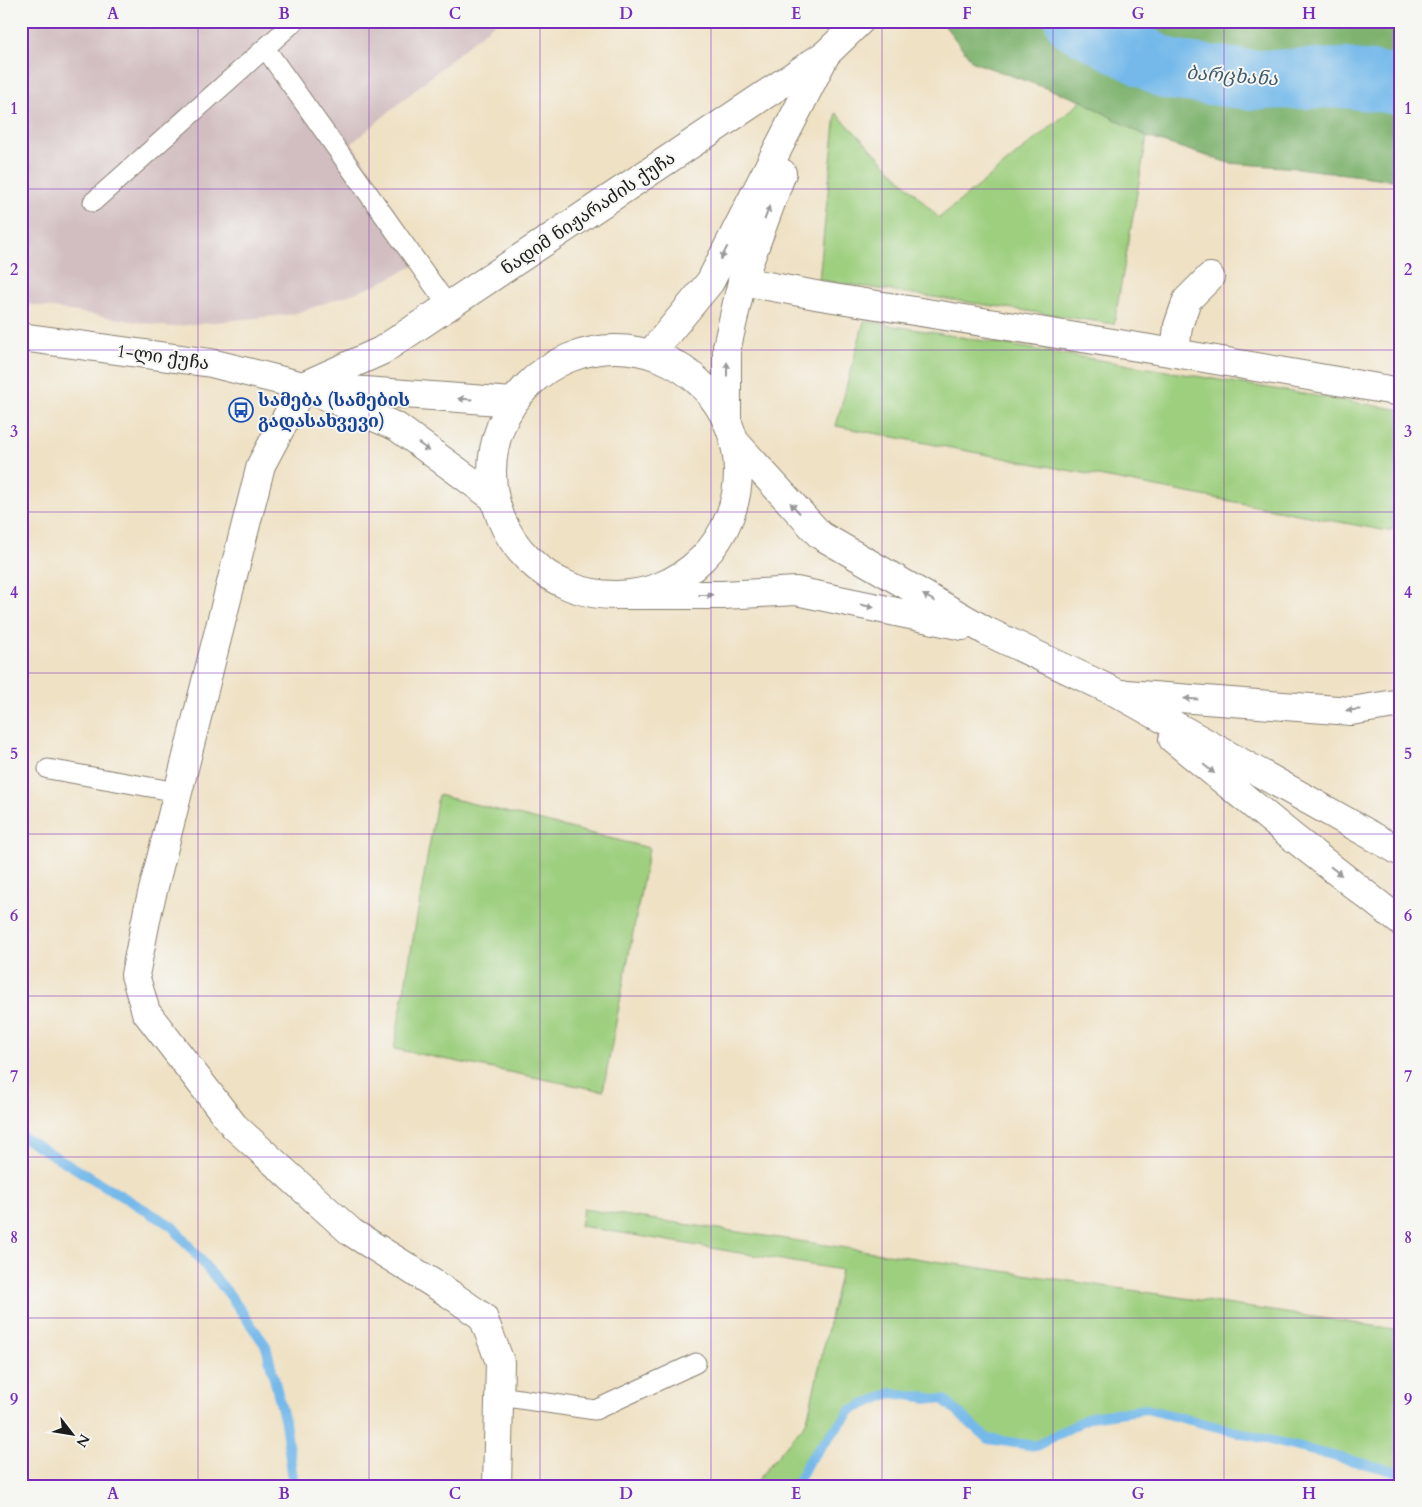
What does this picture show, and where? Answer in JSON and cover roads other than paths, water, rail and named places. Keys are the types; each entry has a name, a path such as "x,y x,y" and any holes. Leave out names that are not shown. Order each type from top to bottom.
{"main road":[{"name":"ნადიმ ნიჟარაძის ქუჩა","path":"303,386 381,351 826,54 860,21"},
{"path":"623,595 649,591 674,581 696,565 714,545 728,522 737,496 739,469 731,430 727,347 742,281 826,54"},
{"path":"650,353 710,282 826,54"},
{"path":"1175,353 1178,326 1187,300 1210,277"},
{"path":"742,281 820,296 1175,353 1401,392"},
{"name":"1-ლი ქუჩა","path":"21,337 211,363 303,386"},
{"path":"986,631 796,591 722,595 623,595 598,594 573,588 551,577 531,562 515,544 502,522 494,498 492,473 494,448 502,424 513,402 530,383 551,367 574,355 599,349 625,348 650,353 674,363 696,378 713,396 731,430 820,535 986,631 1118,693 1401,852"},
{"path":"303,386 513,402"},
{"path":"303,386 397,427 494,498"},
{"path":"303,386 261,464 148,910 135,975 146,1012 241,1133 351,1232 450,1294 483,1318 500,1362 497,1486"},
{"path":"1118,693 1351,711 1401,703"},
{"path":"1118,693 1287,833 1401,922"}],"lane":[{"path":"92,202 294,21"},
{"path":"265,48 449,306"},
{"path":"48,768 178,792"},
{"path":"499,1396 595,1410 696,1363"}],"waterway":[{"name":"ბარცხანა","path":"1075,21 1169,70 1250,80 1346,78 1401,85"},
{"path":"21,1136 172,1226 229,1294 266,1346 285,1422 294,1486"},
{"path":"796,1486 808,1462 851,1410 891,1393 944,1400 988,1439 1036,1446 1090,1417 1146,1409 1401,1473"}],"place":[{"name":"სამება (სამების გადასახვევი)","path":"241,410"}]}
